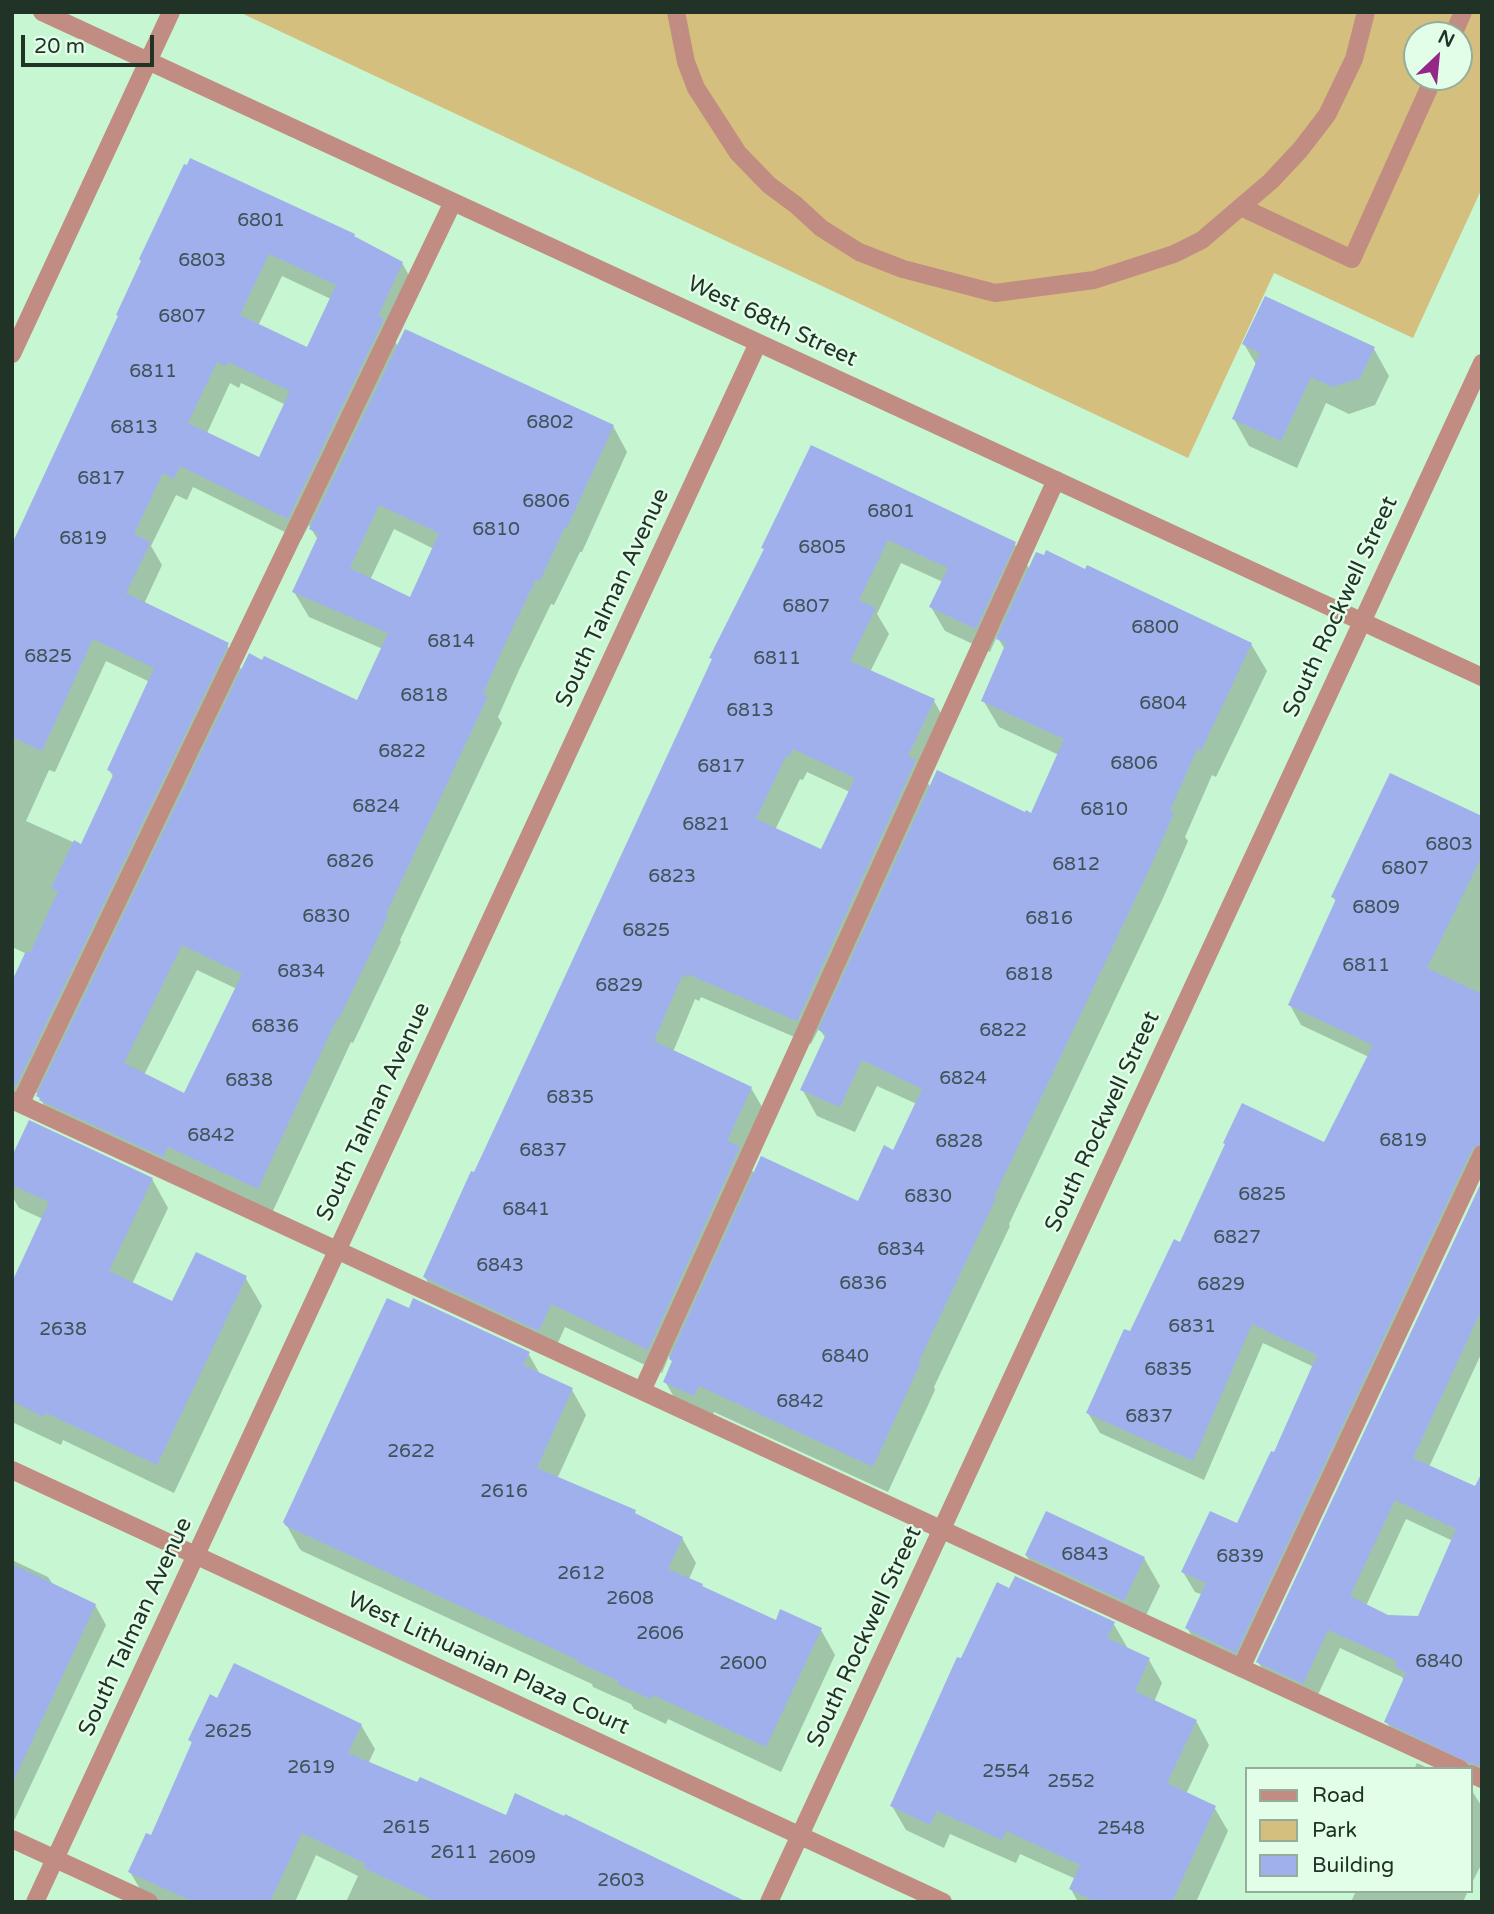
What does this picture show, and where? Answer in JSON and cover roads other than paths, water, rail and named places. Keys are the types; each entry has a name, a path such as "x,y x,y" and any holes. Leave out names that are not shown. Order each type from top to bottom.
{"street":[{"name":"West 68th Street","path":"42,12 1482,677"},
{"path":"12,354 171,12"},
{"path":"676,12 686,62 696,88 738,153 769,185 821,228 859,252 903,269 995,293 1094,280 1136,267 1202,240 1300,150 1327,115 1354,60 1366,12"},
{"path":"1241,207 1352,259 1428,91"},
{"path":"453,202 16,1102 1456,1767"},
{"name":"South Talman Avenue","path":"35,1902 758,343"},
{"name":"South Rockwell Street","path":"769,1902 1482,363"},
{"path":"642,1391 1056,480"},
{"path":"1241,1668 1482,1154"},
{"name":"West Lithuanian Plaza Court","path":"12,1470 943,1902"},
{"path":"12,1839 149,1902"}]}
